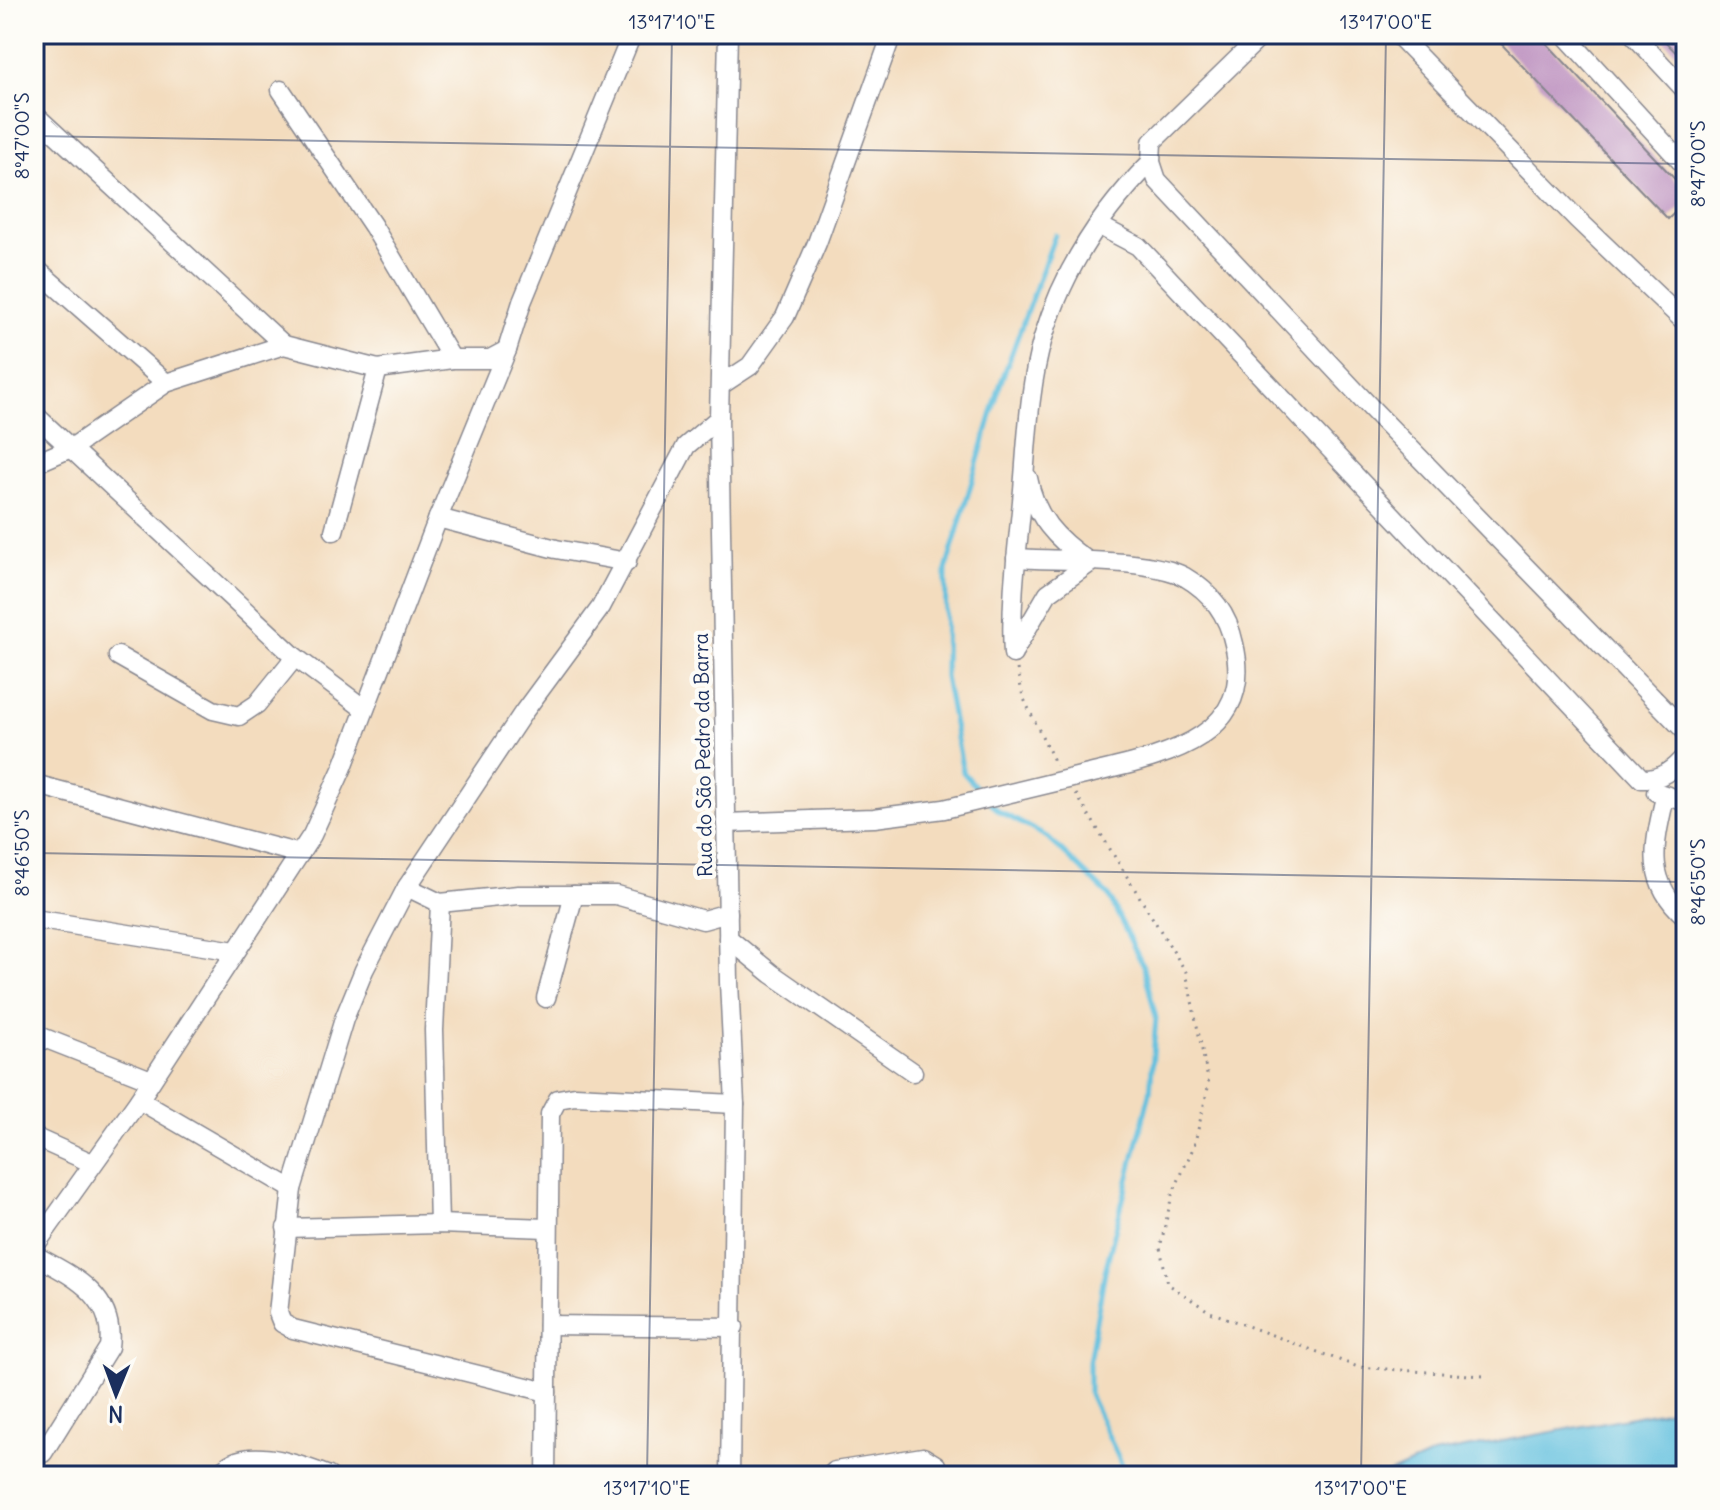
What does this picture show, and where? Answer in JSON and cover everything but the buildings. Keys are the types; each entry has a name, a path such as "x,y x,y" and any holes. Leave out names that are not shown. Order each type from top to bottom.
{"street":[{"path":"34,1247 139,1100 300,854 330,798 438,518 507,350 522,302 632,34"},
{"name":"Rua do São Pedro da Barra","path":"728,34 719,418 728,938 735,1104 730,1476"},
{"path":"721,385 750,366 785,317 825,222 866,98 892,34"},
{"path":"1263,34 1152,142 1151,162 1157,180 1372,409 1686,732"},
{"path":"1397,34 1577,219 1686,323"},
{"path":"1564,34 1686,167"},
{"path":"1633,34 1686,91"},
{"path":"281,90 373,226 452,359"},
{"path":"34,114 284,345 378,369 452,359 490,359 507,350"},
{"path":"1013,654 1011,617 1025,463 1043,338 1078,254 1110,207 1151,162"},
{"path":"1098,225 1138,246 1642,779 1665,797 1686,802"},
{"path":"34,267 166,383"},
{"path":"37,459 73,447 166,383 284,345"},
{"path":"334,531 378,369"},
{"path":"34,414 73,447 295,657 363,708"},
{"path":"547,1392 293,1329 282,1323 278,1313 292,1189 344,1019 364,970 407,887 523,713 569,654 627,562 686,446 719,418"},
{"path":"1025,463 1039,514 1060,542 1090,563"},
{"path":"438,518 556,549 627,562"},
{"path":"726,823 874,818 944,809 1182,749 1220,721 1238,687 1237,654 1230,627 1215,600 1184,577 1149,566 1016,558"},
{"path":"1013,654 1048,593 1090,563"},
{"path":"118,656 213,710 239,716 257,704 295,657"},
{"path":"1642,779 1655,779 1676,767 1686,755"},
{"path":"34,784 300,854"},
{"path":"1665,797 1656,838 1656,879 1686,917"},
{"path":"407,887 440,903 518,895 616,895 703,920 728,913"},
{"path":"546,998 574,895"},
{"path":"439,1224 434,1030 440,903"},
{"path":"34,919 235,951"},
{"path":"728,938 772,974 913,1072"},
{"path":"34,1034 151,1080"},
{"path":"546,1476 550,1114 558,1099 575,1096 735,1104"},
{"path":"139,1100 292,1189"},
{"path":"34,1137 92,1163"},
{"path":"286,1228 439,1224 547,1228"},
{"path":"34,1255 90,1290 104,1305 110,1324 109,1347 43,1453"},
{"path":"548,1325 734,1327"},
{"path":"830,1476 835,1471 923,1457 933,1461 939,1476"},
{"path":"218,1476 234,1463 270,1458 329,1476"}],"path":[{"path":"1013,654 1023,697 1059,770"},
{"path":"1075,792 1099,826 1186,972 1209,1084 1194,1146 1172,1195 1160,1248 1168,1284 1210,1312 1358,1367 1483,1376"}],"water":[{"path":"1686,1407 1686,1476 1384,1476 1433,1454"}],"waterway":[{"path":"983,795 963,772 945,677 946,570 1000,385 1055,235"},
{"path":"990,802 1000,812 1047,837 1108,895 1144,968 1156,1018 1150,1093 1105,1271 1089,1361 1089,1394 1127,1476"}]}
